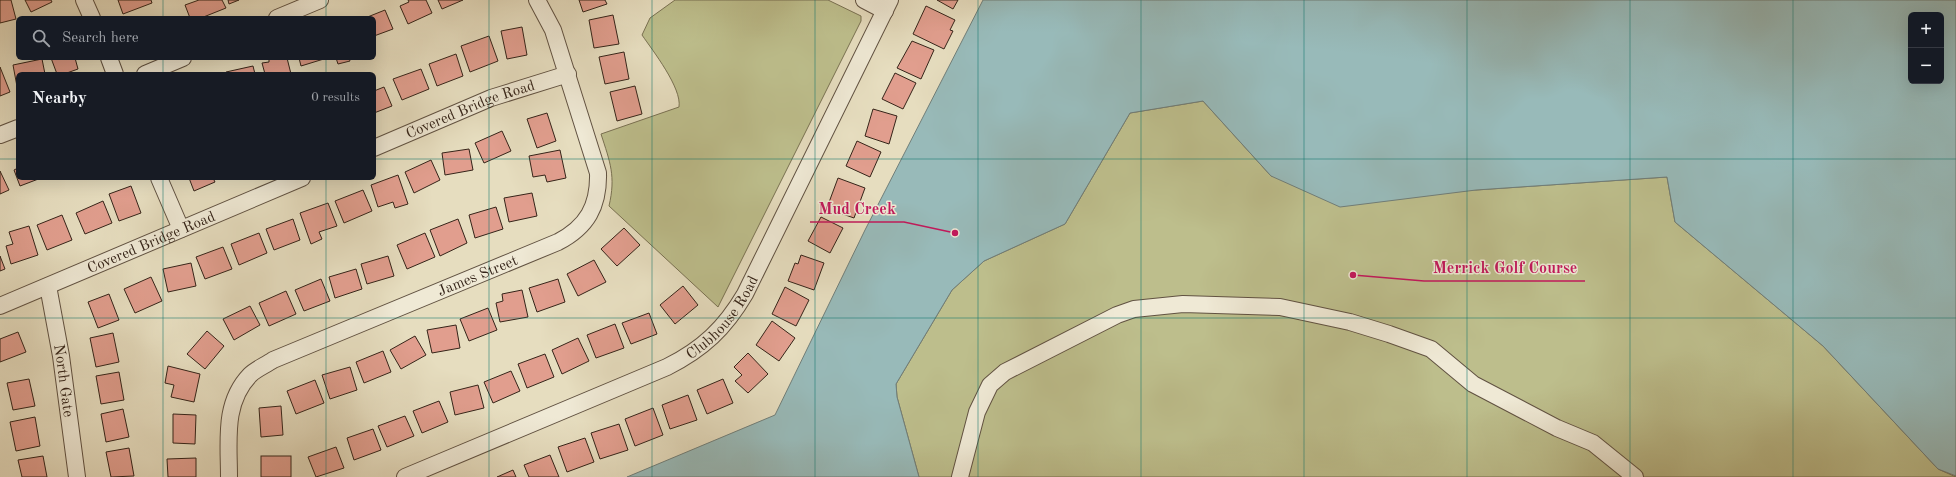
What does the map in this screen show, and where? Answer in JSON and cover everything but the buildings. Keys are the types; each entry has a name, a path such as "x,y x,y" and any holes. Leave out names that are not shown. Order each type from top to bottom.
{"street":[{"path":"84,0 91,16"},
{"path":"282,16 320,0"},
{"name":"James Street","path":"229,477 229,415 237,390 251,374 274,360 558,242 572,235 586,220 596,201 599,190 598,173 551,24 537,0"},
{"path":"864,0 888,5"},
{"name":"Clubhouse Road","path":"405,477 667,367 706,343 732,315 745,294 888,5"},
{"path":"110,60 114,72"},
{"path":"150,72 178,60"},
{"name":"Covered Bridge Road","path":"376,147 491,98 568,74"},
{"path":"0,135 16,129"},
{"path":"160,180 180,229"},
{"name":"Covered Bridge Road","path":"0,306 297,180"},
{"name":"North Gate","path":"48,286 61,356 77,477"},
{"path":"960,477 978,412 990,385 1005,372 1117,315 1134,309 1183,304 1280,307 1350,322 1413,341 1431,350 1473,384 1500,399 1593,444 1635,477"}],"green space":[{"path":"675,0 828,0 861,16 861,21 718,307 609,206 612,177 601,134 679,107 679,99 672,80 642,35 650,18"},
{"path":"1203,101 1271,176 1476,190 1667,177 1675,222 1823,346 1938,469 1956,477 919,477 897,397 896,384 952,290 984,261 1065,224 1130,113"}],"water":[{"path":"983,0 1956,0 1956,476 1938,469 1823,346 1675,222 1667,177 1476,190 1340,207 1271,176 1203,101 1130,113 1065,224 984,261 952,290 896,384 897,397 919,477 627,477 775,415 865,230"}],"place":[{"name":"Mud Creek","path":"955,233"},
{"name":"Merrick Golf Course","path":"1353,275"}]}
